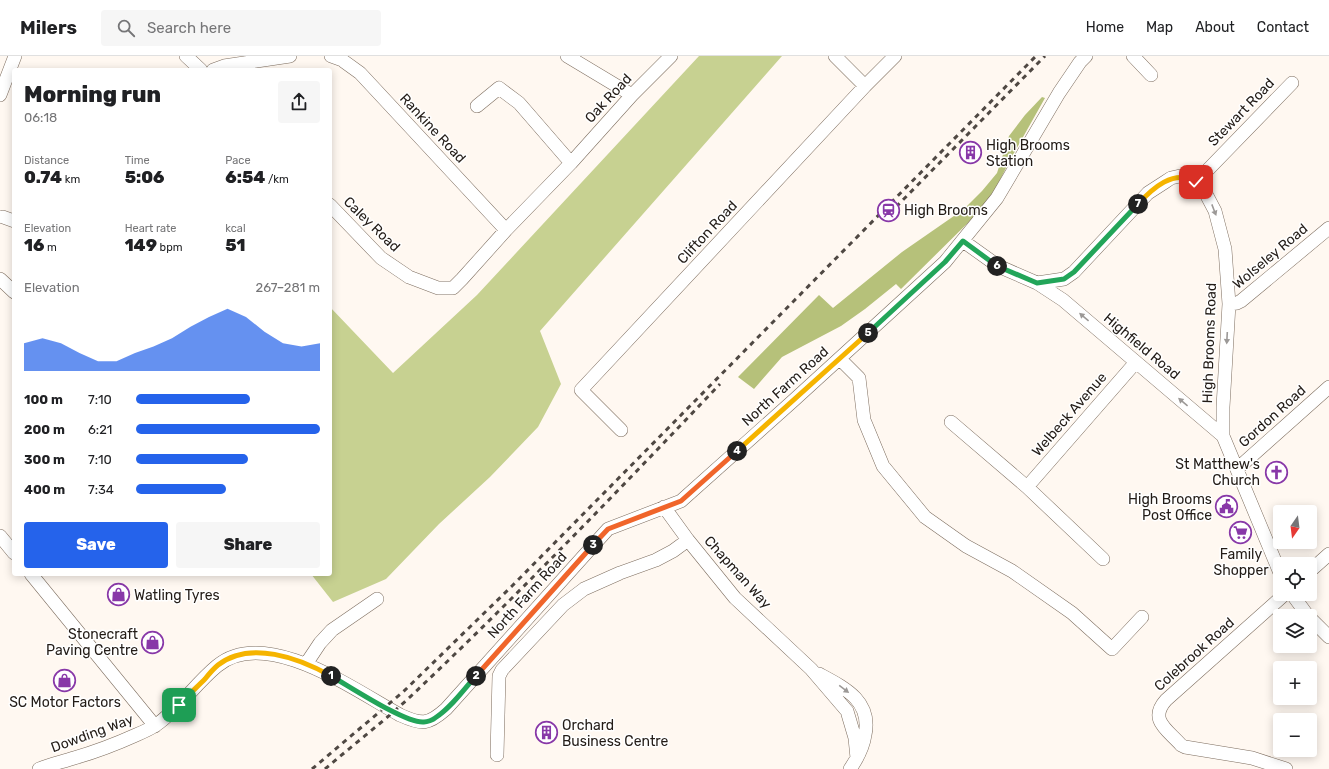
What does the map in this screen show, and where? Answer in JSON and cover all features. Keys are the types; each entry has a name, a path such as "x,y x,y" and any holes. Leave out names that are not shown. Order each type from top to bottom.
{"street":[{"path":"6,89 15,56"},
{"path":"186,56 199,68"},
{"path":"218,68 290,56"},
{"name":"Rankine Road","path":"330,56 342,60 360,73 506,230"},
{"path":"567,56 632,95"},
{"name":"Oak Road","path":"506,230 632,95 671,56"},
{"path":"835,56 865,86"},
{"name":"Clifton Road","path":"621,430 581,390 865,86 895,56"},
{"name":"North Farm Road","path":"155,726 179,705 217,666 229,659 245,653 272,654 286,657 325,673 412,721 424,722 435,719 446,709 608,529 681,501 840,359 945,262 997,198 1059,93 1080,62 1086,56"},
{"path":"1133,56 1152,74"},
{"name":"Stewart Road","path":"1196,182 1292,83"},
{"path":"477,106 499,88 519,103 571,162"},
{"path":"963,241 998,266 1037,283 1064,279 1074,272 1148,193 1171,178 1180,176 1188,177 1196,182"},
{"name":"High Brooms Road","path":"1196,182 1205,192 1215,211 1226,249 1229,304 1223,407 1223,436 1273,557"},
{"name":"Caley Road","path":"332,207 381,258 409,277 438,288 453,288 506,230"},
{"name":"Wolseley Road","path":"1229,304 1237,304 1241,301 1329,228"},
{"path":"0,279 12,290"},
{"name":"Highfield Road","path":"1037,283 1063,300 1223,436"},
{"path":"840,359 859,378 864,420 883,466 925,517 966,546 1012,571 1072,613 1112,649 1142,617"},
{"name":"Welbeck Avenue","path":"1027,487 1136,362"},
{"name":"Gordon Road","path":"1237,469 1329,387"},
{"path":"951,422 1027,487 1103,559"},
{"name":"Chapman Way","path":"664,507 688,540 735,598 811,669 845,688 860,703 865,711 867,722 866,732 864,744 853,764"},
{"path":"0,536 12,551"},
{"path":"497,755 499,676 502,670 563,605 584,589 620,573 656,560 673,551 688,540"},
{"path":"1317,565 1329,554"},
{"path":"33,576 155,726"},
{"path":"306,664 320,643 332,630 377,599"},
{"name":"Colebrook Road","path":"1277,601 1160,706 1158,718 1182,745 1189,749 1252,758 1286,769"},
{"path":"1317,625 1329,637"},
{"name":"Dowding Way","path":"39,769 121,742 155,726"}],"green space":[{"path":"699,56 782,56 540,331 561,384 538,427 490,477 439,524 386,579 333,602 313,576 332,576 332,309 393,373 477,295"},
{"path":"1042,97 1045,98 1009,162 989,202 901,289 896,284 841,326 782,357 754,389 738,377 819,295 833,308 902,252 964,209 997,173 1009,136 1025,115"}],"railway":[{"path":"312,769 403,692 512,586 1036,56"},
{"path":"889,214 1045,56"},
{"path":"325,769 400,706 450,659 567,542 720,384"}],"place":[{"name":"High Brooms Station","path":"971,153"},
{"name":"High Brooms","path":"888,210"},
{"name":"St Matthew's Church","path":"1276,472"},
{"name":"High Brooms Post Office","path":"1227,507"},
{"name":"Family Shopper","path":"1241,532"},
{"name":"Watling Tyres","path":"118,595"},
{"name":"Stonecraft Paving Centre","path":"153,642"},
{"name":"SC Motor Factors","path":"65,680"},
{"name":"Orchard Business Centre","path":"547,733"}],"route":[{"path":"179,705 217,666 229,659 245,653 272,654 306,664 325,673 412,721 424,722 435,719 446,709 608,529 681,501 840,359 945,262 963,241 998,266 1037,283 1064,279 1074,272 1148,193 1171,178 1180,176 1188,177 1196,182"}]}
